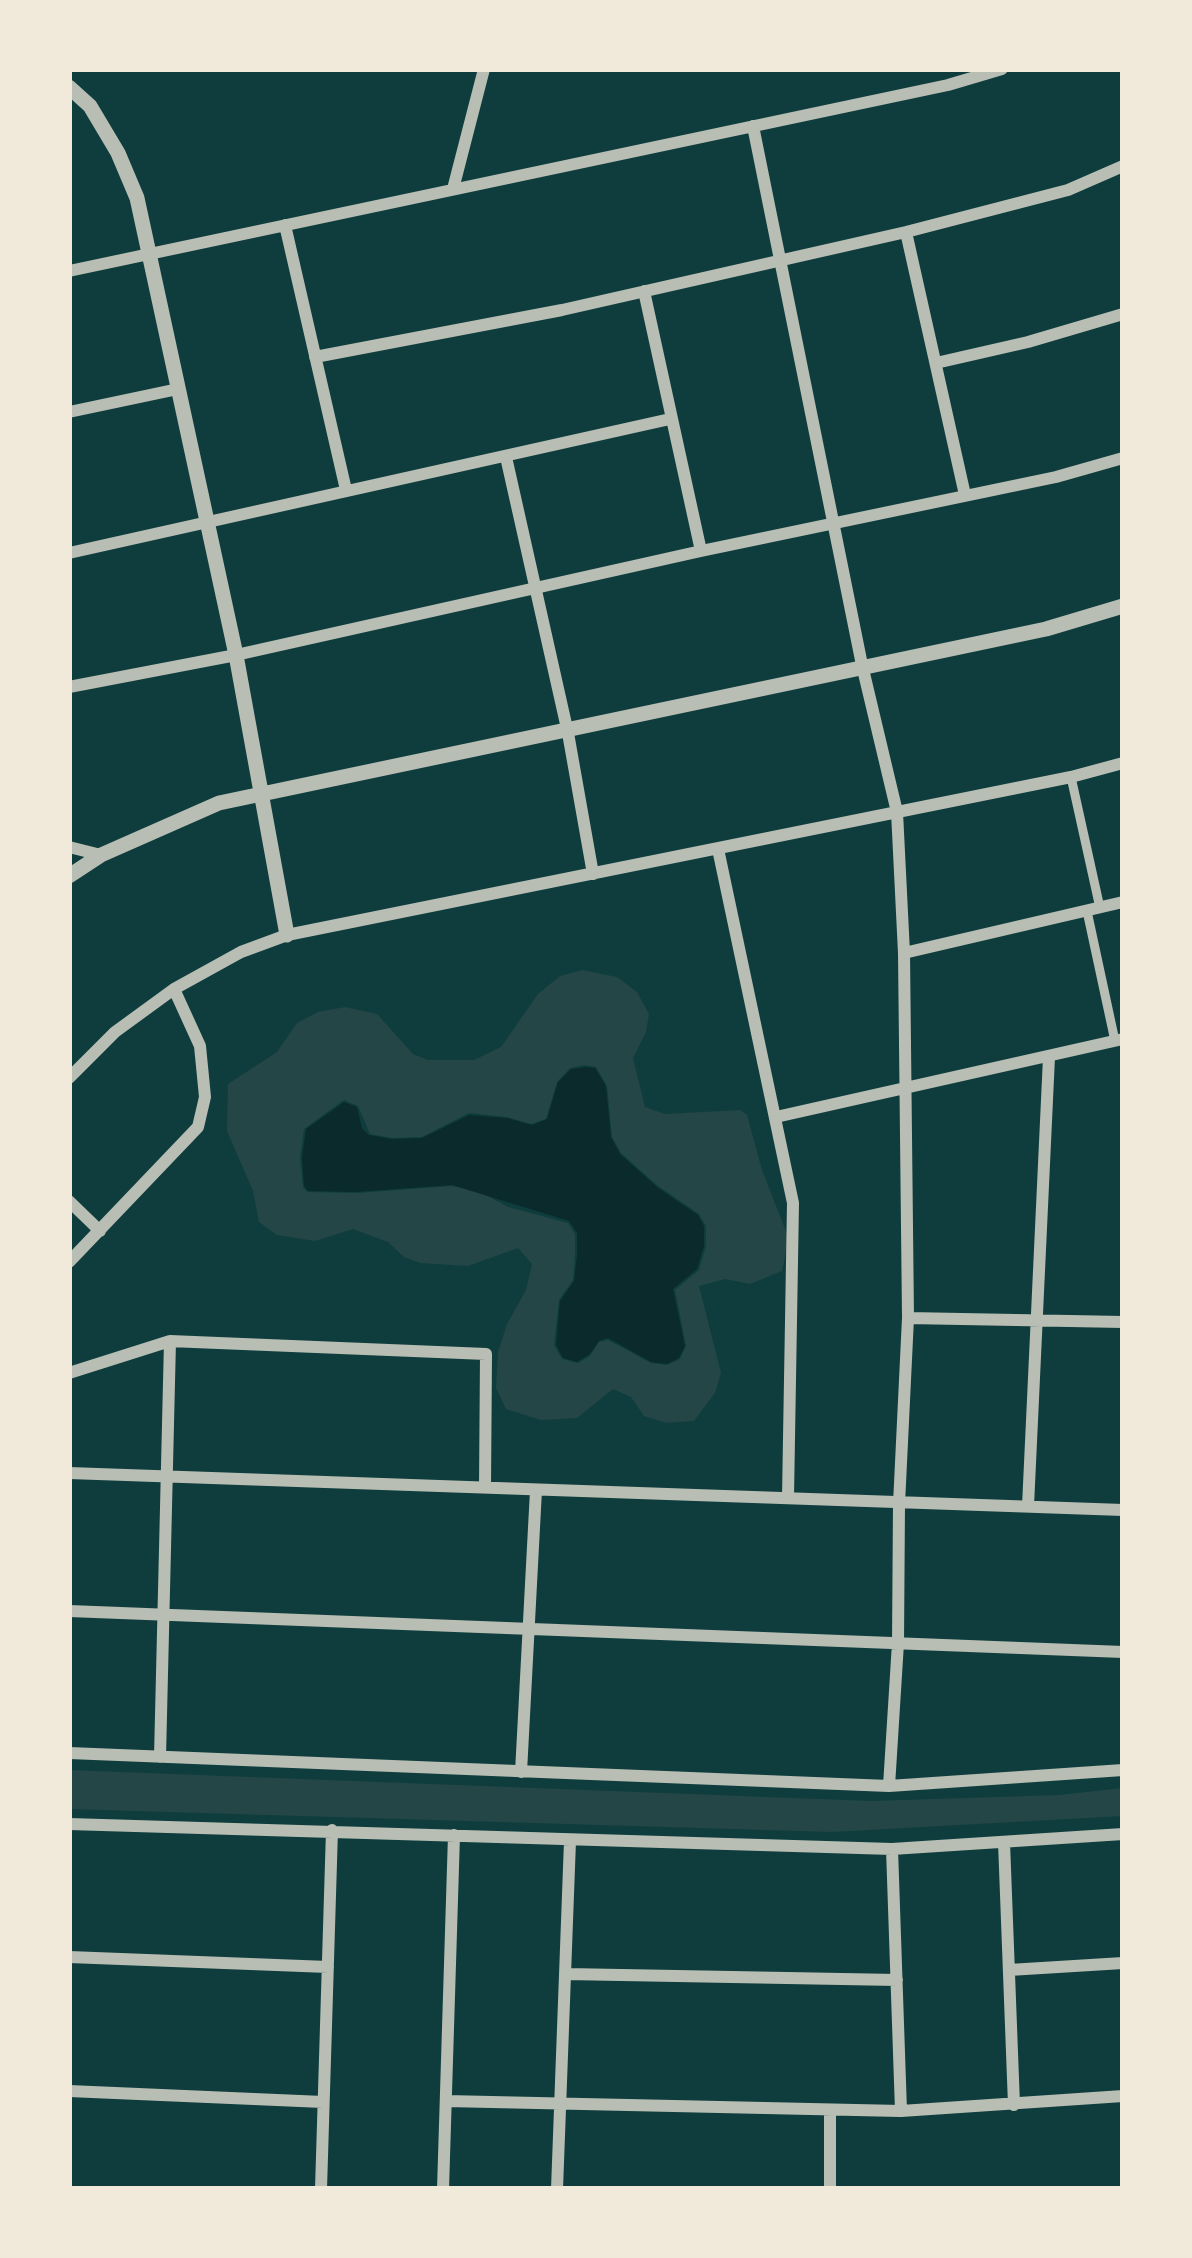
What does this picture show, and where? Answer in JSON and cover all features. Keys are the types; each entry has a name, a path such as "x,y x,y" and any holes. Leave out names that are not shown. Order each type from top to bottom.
{"street":[{"path":"453,190 484,69"},
{"path":"69,271 949,85 1002,69"},
{"path":"69,87 90,106 137,198 264,792 286,935"},
{"path":"753,126 862,665 897,812 904,952 908,1318 889,1786"},
{"path":"315,357 906,232 1067,190 1123,166"},
{"path":"285,225 346,490"},
{"path":"906,232 964,495"},
{"path":"644,291 701,550"},
{"path":"936,363 1123,314"},
{"path":"69,412 178,389"},
{"path":"69,553 670,419"},
{"path":"506,457 568,733 593,874"},
{"path":"69,687 835,525 1123,458"},
{"path":"69,876 101,855 219,803 1046,629 1123,606"},
{"path":"69,1078 115,1032 174,989 241,952 286,935 1123,763"},
{"path":"776,1117 1119,1040 1071,777"},
{"path":"69,847 101,855"},
{"path":"718,849 793,1203 788,1497"},
{"path":"904,952 1123,902"},
{"path":"69,1262 198,1127 205,1097 200,1046 174,989"},
{"path":"1028,1506 1049,1058"},
{"path":"69,1201 100,1231"},
{"path":"908,1318 1123,1322"},
{"path":"69,1373 170,1342 486,1354 485,1487"},
{"path":"160,1757 170,1342"},
{"path":"69,1473 1123,1510"},
{"path":"520,1772 536,1490"},
{"path":"69,1611 1123,1652"},
{"path":"69,1753 889,1786 1123,1770"},
{"path":"69,1824 892,1849 1123,1834"},
{"path":"321,2189 332,1830"},
{"path":"443,2189 454,1835"},
{"path":"557,2189 570,1841"},
{"path":"1004,1842 1014,2105"},
{"path":"892,1849 901,2111"},
{"path":"69,1958 328,1967"},
{"path":"1009,1970 1123,1963"},
{"path":"566,1973 897,1980"},
{"path":"69,2092 322,2102"},
{"path":"446,2101 901,2111 1123,2096"},
{"path":"830,2110 830,2189"}],"shaded area":[{"path":"582,970 617,977 637,992 649,1014 633,1058 645,1107 665,1114 740,1110 747,1115 789,1239 782,1271 750,1284 725,1279 699,1286 721,1373 715,1393 694,1421 666,1423 644,1416 631,1397 613,1389 577,1418 541,1420 506,1409 496,1388 498,1352 526,1290 532,1264 518,1248 468,1266 420,1263 404,1257 388,1242 353,1229 315,1241 277,1235 259,1222 253,1191 227,1131 228,1084 277,1052 297,1023 318,1012 345,1007 377,1014 413,1054 428,1060 474,1060 501,1047 538,994 560,976","holes":["596,1067 607,1086 612,1137 621,1153 699,1214 706,1226 699,1270 675,1290 686,1346 680,1359 667,1365 651,1363 608,1340 599,1342 578,1363 562,1359 554,1345 559,1300 573,1280 575,1234 568,1223 452,1186 357,1193 307,1192 303,1187 304,1129 344,1100 358,1106 370,1134 392,1138 422,1137 469,1113 531,1124 546,1119 557,1082 570,1068"]},
{"path":"595,1068 606,1086 611,1137 620,1154 698,1215 704,1226 697,1269 673,1289 685,1346 679,1358 667,1364 651,1362 608,1338 577,1362 563,1358 556,1345 560,1301 574,1281 577,1255 577,1233 569,1221 452,1185 356,1192 308,1191 304,1186 306,1129 344,1102 357,1107 362,1128 369,1135 392,1139 422,1138 469,1115 532,1125 547,1119 558,1082 571,1069"},
{"path":"69,1770 871,1801 1059,1795 1123,1788 1123,1816 832,1832 69,1809"}]}
